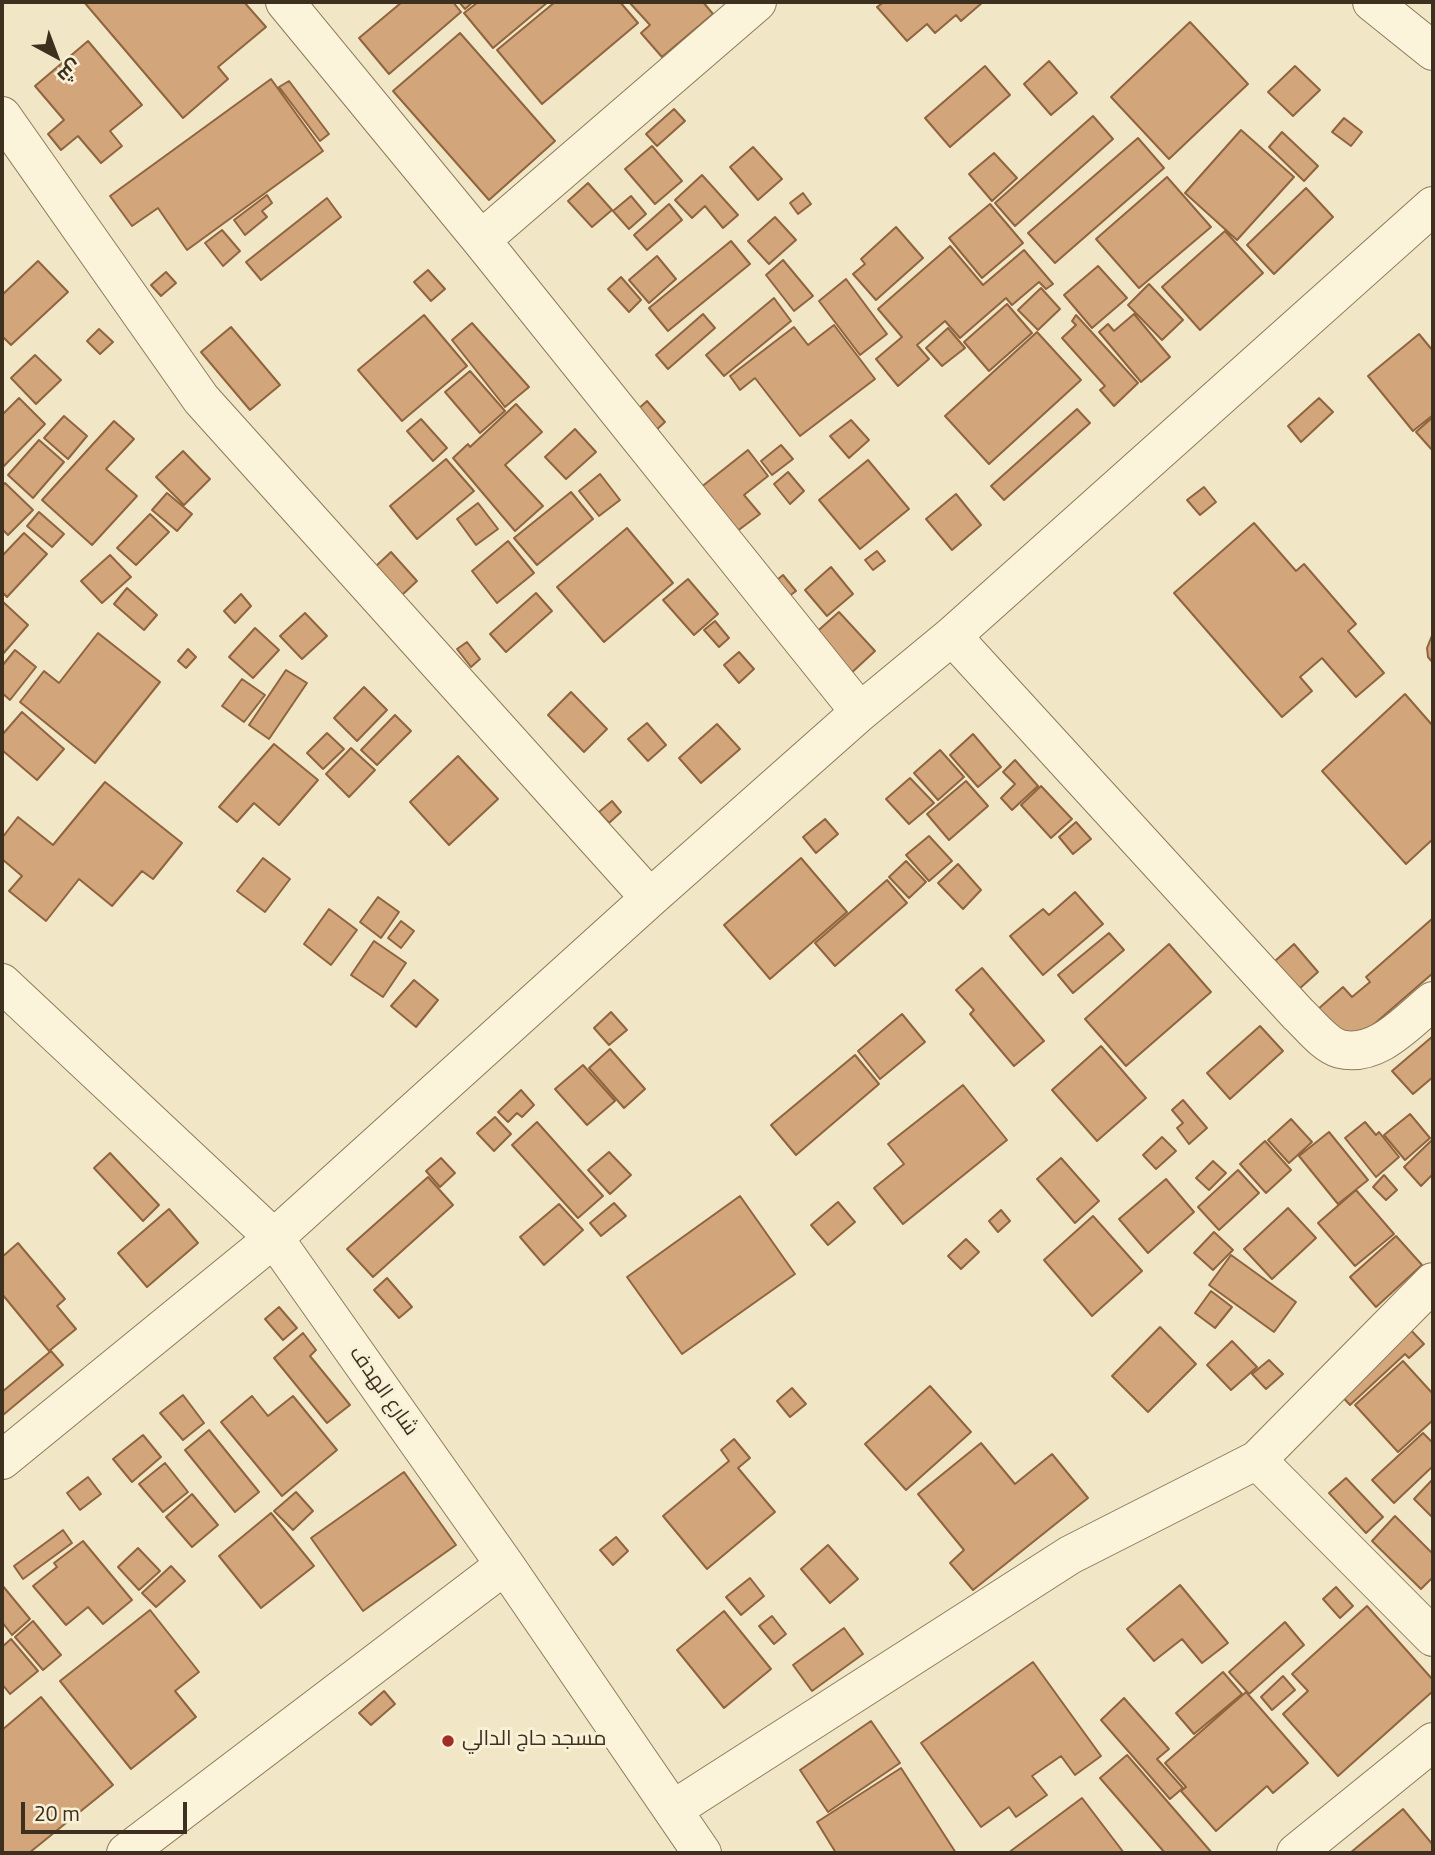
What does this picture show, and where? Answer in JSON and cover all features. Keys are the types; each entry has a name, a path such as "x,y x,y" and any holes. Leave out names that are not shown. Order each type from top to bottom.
{"street":[{"path":"285,2 481,240 860,712"},
{"path":"481,240 757,2"},
{"path":"1372,2 1433,51"},
{"path":"2,116 201,399 650,898"},
{"path":"2,1460 274,1238 650,898 860,712 952,636 1433,206"},
{"path":"952,636 1298,1014 1338,1049 1362,1050 1383,1042 1433,1001"},
{"name":"شارع الهدف","path":"2,983 274,1238 505,1565 702,1853"},
{"path":"674,1809 1070,1555 1258,1460 1433,1282"},
{"path":"1258,1460 1433,1637"},
{"path":"126,1853 505,1565"},
{"path":"1296,1853 1433,1742"}],"building":[{"path":"84,2 244,2 266,27 218,67 228,79 183,118"},
{"path":"402,2 453,2 461,12 389,74 359,38"},
{"path":"459,2 473,2 465,9"},
{"path":"478,2 548,2 493,48 464,13"},
{"path":"555,2 620,2 638,23 542,104 497,50"},
{"path":"629,2 703,2 713,14 662,57 641,33 650,25"},
{"path":"884,2 983,2 961,21 956,15 935,33 927,24 907,41 877,7"},
{"path":"1190,22 1248,84 1169,159 1111,97"},
{"path":"460,33 555,141 489,200 393,91"},
{"path":"88,41 142,105 110,131 122,146 101,163 78,136 61,150 48,134 64,120 35,86"},
{"path":"1049,61 1077,93 1051,115 1024,84"},
{"path":"985,66 1010,95 950,147 925,118"},
{"path":"1295,66 1320,90 1293,116 1268,92"},
{"path":"271,79 323,151 187,250 158,208 132,226 110,196"},
{"path":"289,81 329,134 320,141 279,87"},
{"path":"674,109 685,121 657,146 646,134"},
{"path":"1093,116 1113,139 1015,226 995,203"},
{"path":"1344,118 1362,132 1351,146 1332,132"},
{"path":"1241,130 1294,177 1237,240 1185,193"},
{"path":"1282,132 1318,166 1304,181 1269,147"},
{"path":"1138,138 1164,168 1055,263 1028,233"},
{"path":"652,146 682,181 655,204 625,169"},
{"path":"753,147 782,179 758,200 730,167"},
{"path":"994,153 1017,178 992,201 969,174"},
{"path":"702,175 738,215 723,228 705,206 692,218 675,200"},
{"path":"1167,177 1211,227 1139,288 1096,239"},
{"path":"588,183 612,210 592,227 568,201"},
{"path":"1306,188 1333,217 1274,274 1247,245"},
{"path":"803,193 811,204 798,214 790,203"},
{"path":"267,195 272,203 262,211 267,217 245,235 234,220"},
{"path":"631,196 646,214 629,229 613,211"},
{"path":"327,198 341,217 261,280 246,262"},
{"path":"669,204 682,220 647,250 634,235"},
{"path":"990,204 1023,243 982,278 949,238"},
{"path":"775,217 796,240 769,264 748,241"},
{"path":"896,227 923,258 876,300 853,274 865,264 861,259"},
{"path":"222,230 240,251 223,266 205,243"},
{"path":"1225,231 1263,273 1200,330 1162,287"},
{"path":"731,241 750,264 668,331 649,308"},
{"path":"950,246 983,285 1024,250 1053,284 1046,289 1039,282 1012,305 1006,298 960,338 945,321 917,345 929,359 898,386 876,359 902,337 878,309"},
{"path":"657,256 676,279 649,303 629,280"},
{"path":"783,260 813,296 794,311 766,275"},
{"path":"38,261 68,292 11,345 2,336 2,295"},
{"path":"1098,266 1127,298 1092,328 1064,295"},
{"path":"428,270 445,289 431,301 414,282"},
{"path":"166,272 176,283 161,296 151,285"},
{"path":"621,277 641,300 629,312 608,289"},
{"path":"846,279 887,334 860,355 819,301"},
{"path":"1149,284 1183,320 1162,340 1128,305"},
{"path":"1041,288 1060,309 1038,330 1018,310"},
{"path":"774,298 791,321 724,376 706,355"},
{"path":"1007,304 1032,333 989,371 964,342"},
{"path":"703,314 715,328 668,369 656,355"},
{"path":"1134,314 1170,357 1141,382 1099,332 1108,324 1114,331"},
{"path":"424,315 467,366 402,421 358,370"},
{"path":"1076,315 1138,383 1114,406 1100,390 1105,386 1062,338 1076,325 1072,321"},
{"path":"472,323 529,387 505,407 452,340"},
{"path":"834,325 875,379 800,436 755,378 740,390 730,376 794,327 808,345"},
{"path":"231,327 280,385 250,410 201,352"},
{"path":"948,328 965,348 942,366 926,348"},
{"path":"99,329 113,342 100,354 87,341"},
{"path":"1037,332 1081,380 989,464 945,416"},
{"path":"1419,334 1433,351 1433,415 1413,431 1368,376"},
{"path":"35,355 61,380 36,404 11,378"},
{"path":"470,371 505,411 480,433 445,392"},
{"path":"19,398 45,424 2,468 2,415"},
{"path":"1319,398 1333,412 1301,442 1288,426"},
{"path":"647,401 665,422 654,432 636,411"},
{"path":"516,404 542,432 505,465 543,506 515,531 453,458 468,444 470,447"},
{"path":"1077,409 1090,423 1004,500 991,486"},
{"path":"64,416 87,436 68,459 44,438"},
{"path":"1433,417 1433,451 1416,432"},
{"path":"421,419 447,448 433,461 407,431"},
{"path":"851,420 869,440 849,458 830,436"},
{"path":"114,421 134,439 106,469 137,496 92,545 42,500"},
{"path":"575,429 596,452 566,479 545,457"},
{"path":"39,440 64,462 33,498 8,475"},
{"path":"781,445 793,459 772,475 761,461"},
{"path":"748,450 768,476 744,495 760,514 736,532 700,488"},
{"path":"183,451 210,479 184,505 156,477"},
{"path":"446,459 474,491 417,539 390,506"},
{"path":"868,460 909,509 860,549 819,500"},
{"path":"788,472 804,491 790,504 774,484"},
{"path":"600,474 620,500 599,516 579,491"},
{"path":"5,483 33,510 8,535 2,529 2,486"},
{"path":"1204,487 1216,502 1200,515 1187,500"},
{"path":"571,492 593,519 537,565 514,538"},
{"path":"167,493 192,514 177,531 152,510"},
{"path":"956,494 981,525 952,550 926,519"},
{"path":"478,503 498,529 476,545 457,519"},
{"path":"39,512 64,534 52,547 27,526"},
{"path":"150,514 169,532 136,565 117,548"},
{"path":"1254,523 1296,571 1304,564 1356,624 1348,631 1384,673 1356,697 1322,658 1300,677 1312,691 1282,717 1174,593"},
{"path":"627,528 673,583 604,642 557,587"},
{"path":"24,533 47,554 7,597 2,592 2,556"},
{"path":"508,541 534,573 497,603 472,571"},
{"path":"877,551 885,561 873,570 865,560"},
{"path":"391,552 417,581 402,595 376,566"},
{"path":"110,555 131,577 102,603 81,581"},
{"path":"831,567 853,594 827,616 805,590"},
{"path":"783,575 796,591 784,600 771,585"},
{"path":"688,579 718,614 694,635 663,600"},
{"path":"127,588 157,615 144,630 114,604"},
{"path":"536,593 552,611 506,652 490,634"},
{"path":"241,594 251,606 235,623 224,611"},
{"path":"2,601 28,625 2,655"},
{"path":"839,612 875,651 848,676 812,636"},
{"path":"305,613 327,636 302,659 280,636"},
{"path":"715,621 729,638 719,647 704,630"},
{"path":"255,628 279,650 253,678 229,657"},
{"path":"98,633 160,682 95,763 20,702 44,671 59,683"},
{"path":"1433,633 1433,663 1428,657 1427,648"},
{"path":"467,642 480,659 471,667 457,649"},
{"path":"188,649 196,657 186,668 178,661"},
{"path":"15,650 36,667 10,700 2,693 2,666"},
{"path":"739,652 754,669 739,683 724,665"},
{"path":"286,670 307,683 269,739 249,725"},
{"path":"242,679 265,695 244,722 222,706"},
{"path":"364,687 387,710 357,741 334,718"},
{"path":"571,692 607,729 584,752 548,715"},
{"path":"1405,694 1433,726 1433,839 1406,864 1322,771"},
{"path":"22,712 64,749 37,780 2,750 2,735"},
{"path":"395,715 411,731 377,765 361,750"},
{"path":"647,723 666,745 648,761 628,739"},
{"path":"717,724 740,749 701,783 679,758"},
{"path":"327,733 344,749 323,769 307,753"},
{"path":"973,734 1001,767 978,787 950,755"},
{"path":"274,744 318,780 279,825 254,803 237,822 219,807"},
{"path":"351,748 375,770 349,797 326,774"},
{"path":"940,750 964,777 938,800 914,773"},
{"path":"458,756 498,799 449,845 410,802"},
{"path":"1015,760 1038,786 1012,810 1001,798 1015,784 1003,772"},
{"path":"910,778 934,803 909,824 886,799"},
{"path":"966,781 988,806 949,840 927,814"},
{"path":"105,782 182,843 153,879 142,871 112,906 79,879 46,921 9,891 22,876 2,859 2,838 18,817 53,845"},
{"path":"1041,786 1072,819 1051,838 1021,805"},
{"path":"612,801 621,812 609,823 599,812"},
{"path":"825,819 838,834 816,853 803,837"},
{"path":"1076,822 1091,839 1073,854 1059,837"},
{"path":"929,836 952,861 929,881 906,855"},
{"path":"263,858 290,879 265,912 237,891"},
{"path":"801,858 847,912 770,979 724,925"},
{"path":"906,861 926,882 909,898 889,877"},
{"path":"958,864 981,890 963,909 938,883"},
{"path":"887,880 907,903 835,966 815,943"},
{"path":"1075,892 1103,924 1043,975 1010,936 1043,909 1049,915"},
{"path":"378,897 399,912 381,938 360,922"},
{"path":"329,909 357,930 331,965 304,944"},
{"path":"1433,918 1433,973 1349,1046 1317,1010 1343,987 1352,997 1370,982 1366,977"},
{"path":"401,921 414,931 401,948 388,938"},
{"path":"1109,933 1124,950 1073,993 1058,975"},
{"path":"374,941 406,963 383,997 351,975"},
{"path":"1169,944 1211,992 1126,1066 1085,1019"},
{"path":"1294,944 1318,972 1289,998 1265,970"},
{"path":"982,968 1044,1041 1014,1066 970,1014 974,1010 956,990"},
{"path":"414,980 438,1000 416,1027 391,1006"},
{"path":"611,1012 627,1030 609,1045 594,1028"},
{"path":"902,1014 925,1042 880,1079 858,1051"},
{"path":"1260,1026 1283,1051 1230,1099 1207,1073"},
{"path":"1433,1036 1433,1077 1413,1094 1392,1071"},
{"path":"1101,1046 1146,1098 1097,1141 1052,1090"},
{"path":"610,1049 645,1089 624,1108 589,1068"},
{"path":"855,1055 879,1084 796,1155 771,1125"},
{"path":"583,1065 615,1101 587,1125 555,1089"},
{"path":"963,1085 1007,1140 903,1224 874,1188 904,1164 888,1144"},
{"path":"521,1090 534,1105 522,1117 517,1113 508,1122 498,1112"},
{"path":"1183,1100 1207,1128 1189,1144 1177,1128 1183,1123 1172,1110"},
{"path":"1410,1114 1430,1138 1405,1160 1384,1135"},
{"path":"495,1117 511,1134 494,1151 477,1133"},
{"path":"1291,1119 1312,1142 1289,1163 1268,1140"},
{"path":"537,1122 603,1196 578,1218 512,1145"},
{"path":"1365,1122 1376,1135 1379,1132 1399,1157 1376,1177 1345,1138"},
{"path":"1329,1132 1368,1180 1338,1204 1299,1156"},
{"path":"1162,1137 1176,1151 1156,1169 1143,1155"},
{"path":"1433,1139 1433,1174 1421,1186 1404,1167"},
{"path":"1265,1141 1291,1170 1266,1193 1240,1164"},
{"path":"609,1152 631,1175 610,1194 588,1170"},
{"path":"110,1153 159,1205 143,1221 94,1168"},
{"path":"441,1158 455,1173 440,1187 426,1171"},
{"path":"1061,1158 1099,1201 1075,1223 1037,1179"},
{"path":"1213,1161 1226,1173 1209,1190 1196,1178"},
{"path":"1238,1170 1259,1193 1219,1230 1198,1207"},
{"path":"1384,1175 1397,1190 1386,1200 1373,1187"},
{"path":"428,1177 453,1205 373,1277 347,1249"},
{"path":"1166,1179 1194,1212 1148,1253 1119,1219"},
{"path":"1356,1190 1394,1234 1355,1266 1318,1223"},
{"path":"740,1196 795,1274 682,1354 627,1277"},
{"path":"838,1202 855,1222 828,1245 811,1225"},
{"path":"614,1203 626,1216 601,1236 590,1223"},
{"path":"559,1204 583,1230 544,1265 520,1237"},
{"path":"1288,1208 1316,1238 1272,1279 1244,1249"},
{"path":"169,1209 198,1243 147,1287 118,1253"},
{"path":"1001,1210 1010,1221 998,1232 989,1221"},
{"path":"1093,1216 1142,1271 1092,1316 1044,1260"},
{"path":"1214,1232 1233,1250 1213,1270 1194,1253"},
{"path":"1396,1236 1422,1265 1376,1307 1350,1277"},
{"path":"966,1239 979,1252 961,1269 948,1256"},
{"path":"18,1243 65,1299 57,1306 76,1329 49,1351 2,1294 2,1257"},
{"path":"1231,1255 1296,1302 1274,1332 1209,1285"},
{"path":"387,1278 412,1307 399,1318 374,1290"},
{"path":"1211,1291 1232,1307 1215,1328 1195,1313"},
{"path":"279,1307 297,1328 283,1340 265,1319"},
{"path":"1406,1325 1424,1344 1409,1358 1405,1354 1350,1405 1336,1390"},
{"path":"1160,1327 1196,1364 1148,1412 1112,1376"},
{"path":"303,1333 316,1350 310,1356 350,1405 327,1423 274,1358"},
{"path":"1232,1341 1257,1367 1231,1390 1207,1365"},
{"path":"51,1351 63,1365 3,1415 2,1392"},
{"path":"1269,1360 1283,1374 1266,1389 1252,1374"},
{"path":"1403,1361 1433,1394 1433,1420 1398,1452 1355,1405"},
{"path":"930,1386 971,1432 906,1490 865,1444"},
{"path":"792,1388 806,1404 790,1417 777,1401"},
{"path":"183,1395 204,1423 183,1440 160,1413"},
{"path":"252,1396 268,1416 293,1396 337,1450 282,1496 221,1422"},
{"path":"209,1430 259,1492 235,1512 185,1450"},
{"path":"1423,1433 1433,1443 1433,1466 1394,1503 1372,1480"},
{"path":"143,1435 161,1457 132,1482 113,1459"},
{"path":"734,1439 750,1458 738,1468 775,1512 707,1569 663,1516 729,1461 721,1450"},
{"path":"981,1443 1015,1484 1052,1454 1088,1498 973,1590 950,1563 964,1550 918,1494"},
{"path":"165,1463 188,1492 163,1512 139,1484"},
{"path":"404,1472 456,1545 363,1611 311,1538"},
{"path":"88,1477 101,1494 80,1510 67,1493"},
{"path":"1346,1478 1383,1517 1366,1533 1329,1493"},
{"path":"1433,1479 1433,1518 1414,1499"},
{"path":"296,1492 313,1511 293,1530 274,1511"},
{"path":"192,1494 218,1525 192,1547 166,1517"},
{"path":"271,1513 314,1566 261,1608 219,1556"},
{"path":"1395,1516 1433,1554 1433,1577 1421,1589 1372,1541"},
{"path":"63,1530 72,1543 23,1579 14,1566"},
{"path":"616,1537 628,1551 613,1565 600,1550"},
{"path":"83,1541 132,1600 103,1624 88,1607 66,1625 33,1586 57,1567 54,1563"},
{"path":"828,1545 858,1579 830,1603 801,1569"},
{"path":"138,1548 160,1571 139,1590 118,1567"},
{"path":"171,1566 185,1581 156,1607 142,1593"},
{"path":"750,1578 764,1596 741,1615 726,1597"},
{"path":"2,1585 30,1619 12,1635 2,1622"},
{"path":"1180,1585 1228,1643 1202,1663 1182,1639 1154,1661 1127,1629"},
{"path":"1336,1587 1353,1606 1340,1618 1323,1599"},
{"path":"1367,1606 1433,1680 1433,1691 1338,1776 1283,1714 1308,1691 1292,1674"},
{"path":"150,1610 199,1672 175,1691 196,1717 131,1769 60,1681"},
{"path":"724,1611 771,1669 724,1708 677,1650"},
{"path":"772,1616 786,1634 774,1644 759,1626"},
{"path":"33,1621 61,1655 43,1670 15,1637"},
{"path":"1285,1622 1304,1645 1249,1694 1229,1672"},
{"path":"844,1628 863,1654 812,1691 793,1665"},
{"path":"11,1639 38,1671 10,1694 2,1684 2,1647"},
{"path":"1033,1662 1101,1756 1075,1775 1061,1756 1032,1776 1047,1795 1016,1817 1009,1807 981,1827 921,1743"},
{"path":"1223,1672 1242,1694 1194,1734 1176,1713"},
{"path":"1283,1676 1295,1690 1272,1710 1261,1697"},
{"path":"384,1691 395,1704 371,1725 359,1713"},
{"path":"1246,1692 1308,1763 1273,1793 1267,1786 1216,1831 1181,1791 1186,1787 1165,1763"},
{"path":"41,1697 113,1785 29,1853 2,1853 2,1730"},
{"path":"1124,1698 1169,1749 1157,1759 1183,1788 1170,1799 1101,1720"},
{"path":"871,1721 900,1763 828,1812 800,1770"},
{"path":"1127,1755 1212,1853 1165,1853 1100,1778"},
{"path":"901,1768 956,1853 836,1853 817,1822"},
{"path":"1082,1798 1124,1853 1008,1853"},
{"path":"1403,1809 1433,1845 1433,1853 1350,1853"}],"place":[{"name":"مسجد حاج الدالي","path":"448,1741"}]}
